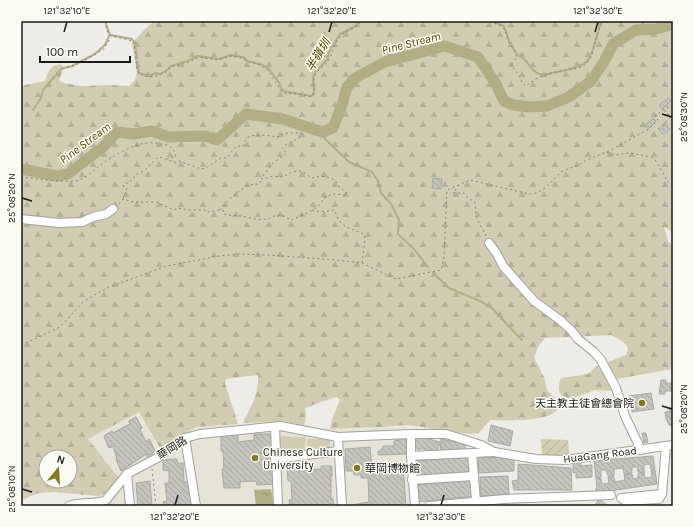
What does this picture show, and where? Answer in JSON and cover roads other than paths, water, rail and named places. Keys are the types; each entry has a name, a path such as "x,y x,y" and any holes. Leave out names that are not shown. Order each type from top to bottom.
{"street":[{"path":"21,219 59,223 82,222 93,217 106,214 113,209"},
{"path":"490,244 503,266 534,301 560,320 601,360 616,388 625,416 641,450"},
{"name":"華岡路","path":"69,506 106,500 127,474 151,461 185,438 200,434 280,426 338,437 411,434"},
{"path":"275,427 275,459 278,506"},
{"path":"411,434 412,480 415,506"},
{"name":"HuaGang Road","path":"411,434 446,434 481,444 494,452 536,459 565,460 670,445"},
{"path":"338,437 342,506"},
{"path":"185,438 196,506"},
{"path":"662,490 670,445"},
{"path":"275,459 338,451"},
{"path":"411,456 494,452"},
{"path":"472,453 476,501"},
{"path":"127,474 130,506"},
{"path":"412,480 474,476"},
{"path":"429,506 476,501 504,502 611,495"}],"water":[{"path":"271,489 274,506 256,506 254,490"}],"waterway":[{"name":"半嶺圳","path":"105,21 110,35 132,39 135,43 137,58"},
{"name":"半嶺圳","path":"137,61 139,73 149,76 156,73 160,74 171,66 198,56 219,59 231,55 243,57 247,61 260,64 268,68 278,81 283,91 311,96 313,95 314,91 313,78 315,72 327,60 329,52 340,34 358,25 360,21"},
{"name":"半嶺圳","path":"492,21 504,26 510,44 519,56 536,72 543,75 571,69 586,62 593,49 601,21"},
{"name":"Pine Stream","path":"21,169 57,176 68,174 103,147 117,132 134,134 152,131 169,137 205,136 217,140 246,114 283,119 322,132 333,128 347,87 355,78 385,62 445,46 478,57 496,84 504,101 513,105 529,107 547,106 569,97 591,81 604,62 613,44 636,30 656,29 673,24"},
{"path":"33,110 41,98 43,90 61,69 72,66 95,54 105,45 109,36"},
{"path":"322,132 323,137 349,162 372,172 378,181 381,193 391,204 399,220 398,234 414,249 428,267"},
{"path":"433,273 449,288 482,302 493,309 522,340"}],"place":[{"name":"天主教主徒會總會院","path":"642,403"},
{"name":"Chinese Culture University","path":"255,458"},
{"name":"華岡博物館","path":"357,468"}]}
